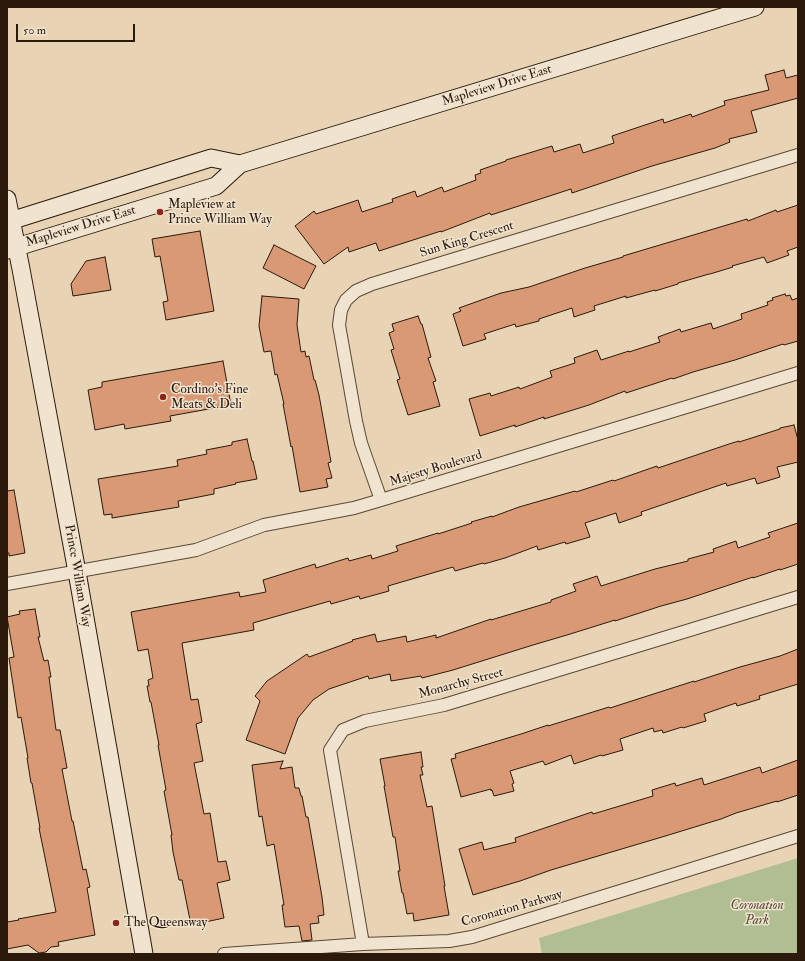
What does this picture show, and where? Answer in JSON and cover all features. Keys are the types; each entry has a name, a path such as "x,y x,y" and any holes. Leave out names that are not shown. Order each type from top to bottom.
{"main road":[{"name":"Mapleview Drive East","path":"12,248 216,186 240,164 755,7"},
{"name":"Mapleview Drive East","path":"9,221 211,158 240,164"},
{"name":"Prince William Way","path":"7,200 12,248 77,572 144,954"}],"street":[{"name":"Sun King Crescent","path":"381,500 361,443 339,325 343,305 346,300 356,291 372,284 798,155"},
{"name":"Majesty Boulevard","path":"7,584 196,550 264,525 354,508 798,373"},
{"name":"Monarchy Street","path":"363,944 330,750 343,730 365,721 444,705 798,597"},
{"name":"Coronation Parkway","path":"224,954 363,944 449,941 472,936 798,836"}],"green space":[{"name":"Coronation Park","path":"798,858 798,954 542,954 539,938"}],"building":[{"path":"784,70 786,78 798,75 798,98 751,111 757,132 729,139 730,142 715,148 652,166 572,193 571,189 491,215 490,213 441,232 379,251 376,243 349,252 348,247 324,264 295,226 314,211 316,214 358,200 362,212 393,202 392,199 415,191 417,197 442,187 444,192 476,180 475,175 481,173 480,170 506,160 552,146 554,152 580,144 583,153 614,143 612,136 663,119 664,123 691,114 692,117 725,105 724,101 769,90 765,75"},
{"path":"798,205 798,247 787,251 789,255 767,263 764,257 655,291 626,298 626,296 594,306 595,310 574,317 572,308 539,319 539,321 516,327 515,324 484,334 486,339 463,346 453,314 461,311 459,308 501,293 529,287 623,256 747,219 748,221 776,210 777,212"},
{"path":"200,231 214,311 166,320 163,302 168,301 160,256 155,257 152,239"},
{"path":"274,245 316,266 304,289 263,268"},
{"path":"105,257 111,290 73,296 71,284 86,261"},
{"path":"785,294 786,296 790,295 792,300 798,298 798,341 783,344 626,393 625,391 589,405 544,419 544,417 515,427 515,425 480,436 469,399 490,393 491,396 519,387 520,389 552,377 550,371 575,363 574,358 597,350 601,360 660,342 658,337 680,329 681,332 711,323 713,329 742,319 741,314 768,305 767,302 773,300 772,298"},
{"path":"262,296 299,299 297,325 301,352 305,351 306,357 309,356 319,395 331,462 328,463 332,478 326,479 328,487 300,492 277,374 275,375 271,351 264,352 259,326"},
{"path":"418,316 422,324 431,357 428,358 436,381 433,382 440,406 408,415 397,380 400,379 391,350 394,349 389,333 394,331 392,324"},
{"path":"223,361 231,405 170,416 171,421 125,429 124,424 95,430 88,390 102,387 102,382"},
{"path":"794,425 798,440 798,462 777,467 780,477 757,484 755,478 727,486 726,483 641,512 642,515 619,523 616,513 585,523 590,537 566,544 565,542 538,550 537,546 505,558 455,571 453,567 388,586 389,591 360,599 359,596 331,604 330,601 253,623 254,630 182,643 191,700 198,699 202,722 196,724 203,761 194,763 204,814 210,813 218,862 226,861 230,880 217,883 224,918 191,925 182,880 179,880 173,852 172,835 164,791 166,790 159,745 147,686 149,686 148,680 153,678 148,649 138,651 131,612 239,592 240,597 266,592 263,580 315,564 316,568 348,558 349,561 371,555 372,559 398,551 396,546 472,523 471,522 613,480 614,481 657,466 658,468 729,444"},
{"path":"247,439 257,479 214,489 214,494 178,501 179,507 112,518 112,514 104,515 98,479 178,466 177,460 207,454 206,450 232,445 232,442"},
{"path":"14,490 25,553 9,556 9,553 7,553 7,491"},
{"path":"798,523 798,564 453,670 422,678 421,676 391,681 390,674 369,679 368,676 329,689 313,700 298,718 285,754 246,740 260,701 255,696 267,681 307,654 309,657 353,641 352,640 375,634 377,642 406,636 407,642 436,635 436,638 491,619 551,602 551,600 576,591 573,584 597,576 601,586 655,569 688,561 688,559 714,552 713,549 736,541 738,548 770,537 768,533"},
{"path":"35,609 40,637 38,637 44,661 48,660 51,677 49,677 56,730 60,730 67,768 62,769 72,821 83,870 86,869 90,887 87,888 95,935 58,942 59,946 51,947 46,952 39,953 28,945 7,949 7,922 56,912 39,828 21,717 18,718 9,658 14,657 7,617 20,614 19,611"},
{"path":"798,649 798,684 759,696 760,699 737,706 736,703 704,714 706,721 663,733 662,730 654,732 653,728 620,739 623,750 601,755 574,764 571,755 545,765 543,761 510,771 514,783 512,784 514,791 494,796 491,789 461,797 451,759 456,758 455,754 780,656"},
{"path":"421,752 423,767 421,767 423,775 420,775 427,807 432,806 449,915 414,921 413,913 407,914 402,893 398,871 400,871 395,837 393,837 380,759"},
{"path":"798,760 798,795 473,895 459,849 482,842 484,850 516,842 515,838 592,812 593,814 653,796 652,790 675,783 676,786 702,778 704,785 760,767 762,773"},
{"path":"283,761 280,769 292,767 295,788 299,788 302,796 306,817 308,817 322,897 324,915 318,916 319,923 310,924 312,940 302,941 299,926 285,927 282,905 284,905 274,844 267,846 262,816 259,817 252,765"}],"place":[{"name":"Mapleview at Prince William Way","path":"160,212"},
{"name":"Cordino's Fine Meats & Deli","path":"163,397"},
{"name":"The Queensway","path":"116,923"}]}
